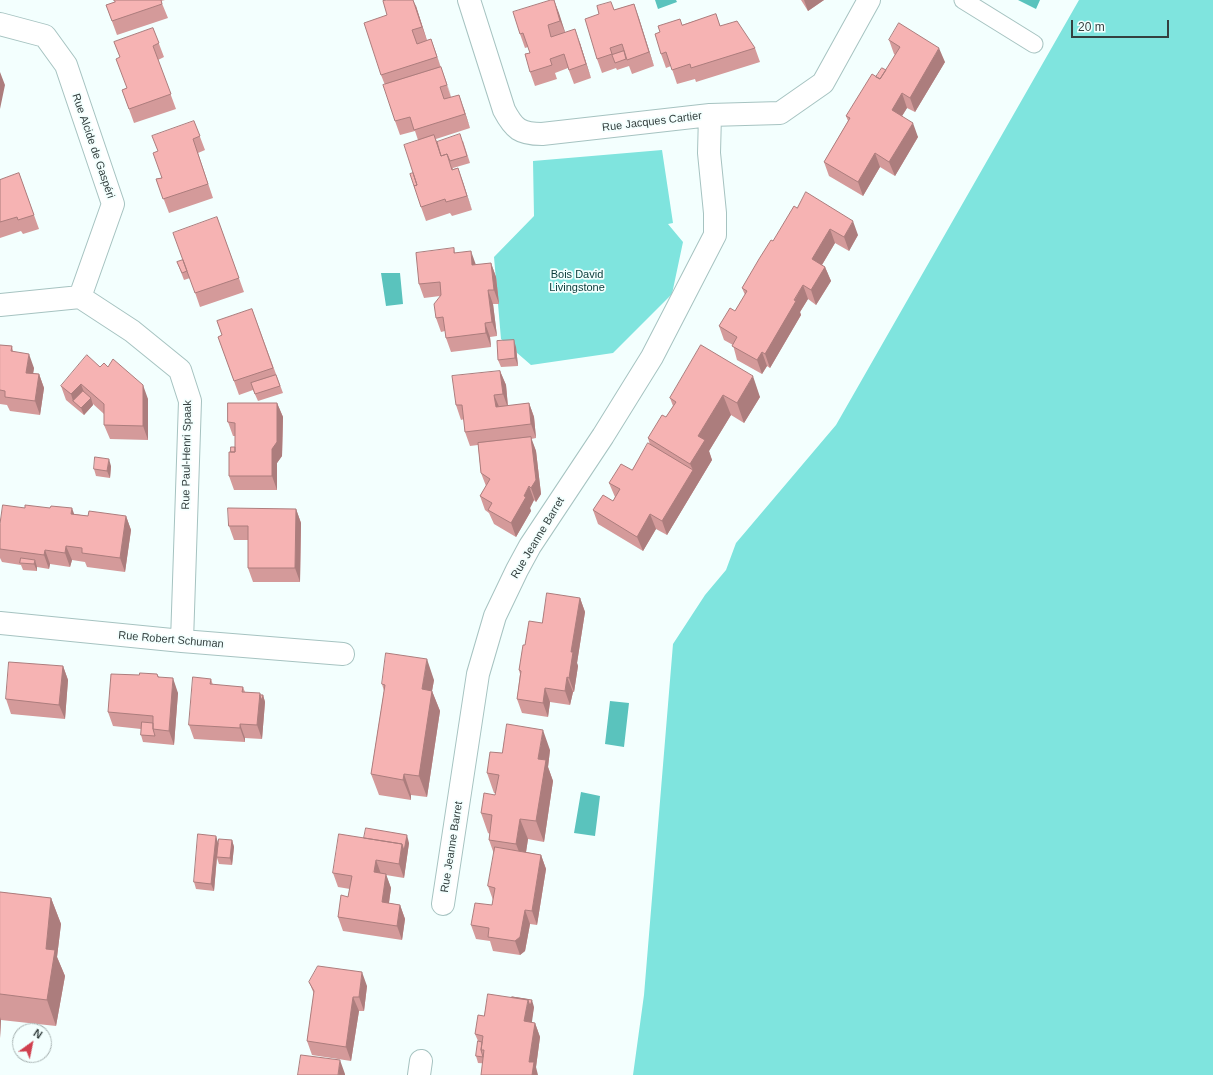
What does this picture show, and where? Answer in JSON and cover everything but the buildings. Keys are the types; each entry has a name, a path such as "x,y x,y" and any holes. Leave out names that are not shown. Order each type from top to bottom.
{"street":[{"name":"Rue Jacques Cartier","path":"469,0 504,110 510,122 519,130 531,134 710,115 780,113 823,83 869,0"},
{"name":"Rue Alcide de Gaspéri","path":"0,24 45,36 66,65 113,204 80,297"},
{"name":"Rue Jeanne Barret","path":"443,904 478,674 495,616 530,546 603,436 652,357 715,235 715,213 709,153 710,115"},
{"path":"0,305 80,297"},
{"name":"Rue Paul-Henri Spaak","path":"80,297 132,331 180,370 190,401 182,641"},
{"name":"Rue Robert Schuman","path":"0,623 182,641 343,654"}],"lane":[{"path":"963,0 1034,44"}],"green space":[{"path":"1079,0 1213,0 1213,1075 633,1075 644,995 673,644 705,595 726,570 736,543 836,425"},
{"name":"Bois David Livingstone","path":"662,150 673,223 668,224 683,242 672,294 613,353 531,365 501,339 494,257 534,216 533,161"}],"shaded area":[{"path":"655,0 676,0 677,2 658,9"},
{"path":"1018,0 1040,0 1036,9"},
{"path":"381,273 400,273 403,304 386,306"},
{"path":"610,701 629,703 624,747 605,744"},
{"path":"581,792 600,796 595,836 574,833"}]}
